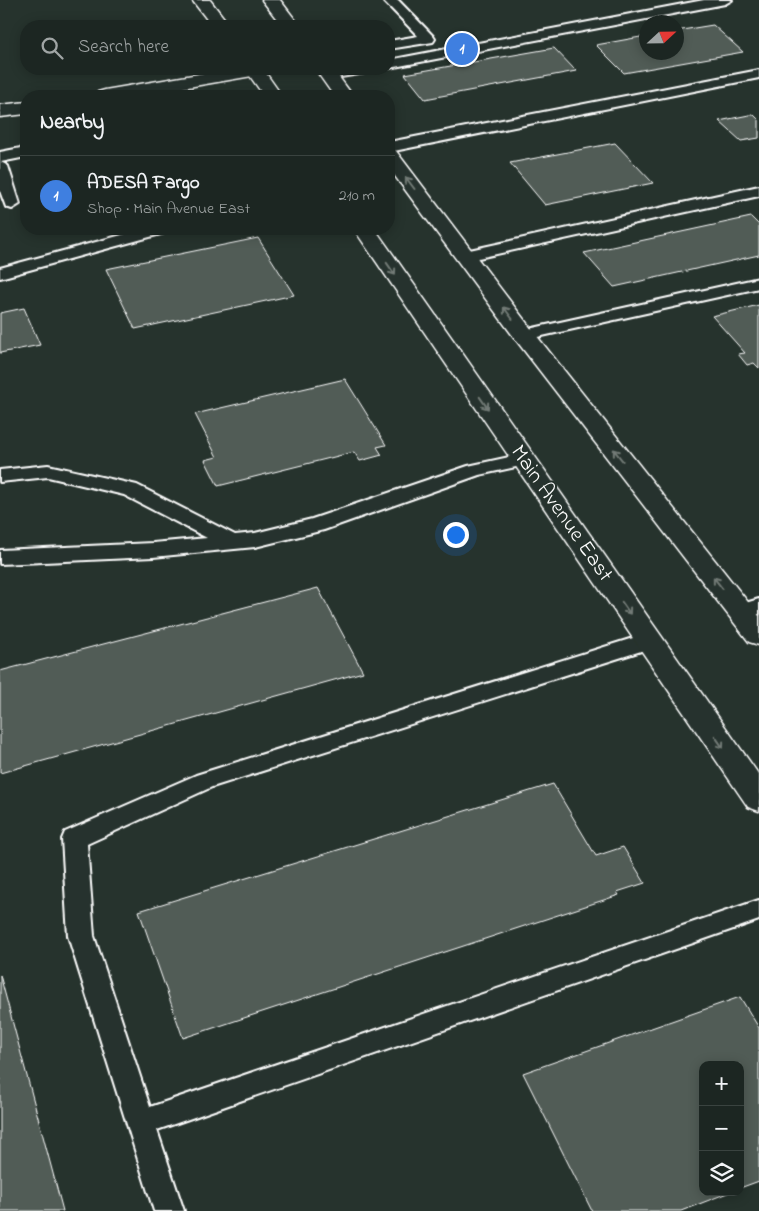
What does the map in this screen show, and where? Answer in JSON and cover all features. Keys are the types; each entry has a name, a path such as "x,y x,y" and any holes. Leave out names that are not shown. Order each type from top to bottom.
{"main road":[{"path":"201,0 217,20"},
{"path":"271,0 287,20"},
{"path":"139,90 222,75"},
{"path":"260,75 269,90"},
{"path":"329,75 340,90"},
{"path":"0,111 20,109"},
{"path":"395,163 524,335 750,609 759,635"},
{"name":"Main Avenue East","path":"368,235 759,799"}],"lane":[{"path":"390,0 428,39 395,44"},
{"path":"395,63 725,0"},
{"path":"395,146 759,74"},
{"path":"0,157 20,153"},
{"path":"0,166 13,204"},
{"path":"464,256 759,191"},
{"path":"0,273 140,235"},
{"path":"524,335 759,283"},
{"path":"0,557 153,550 255,540 317,525 475,470 523,460"},
{"path":"0,476 48,471 130,490 232,542"},
{"path":"169,1211 80,936 74,839 204,782 649,641"},
{"path":"140,1123 759,910"}],"building":[{"path":"713,25 743,52 624,73 596,45 639,37 639,60 684,60 684,30"},
{"path":"554,48 576,71 425,99 405,74"},
{"path":"754,115 759,120 759,138 741,141 719,121"},
{"path":"615,143 653,183 545,205 510,163"},
{"path":"751,217 759,225 759,255 614,287 584,253"},
{"path":"258,238 294,295 135,329 106,269"},
{"path":"759,305 759,368 754,363 747,365 738,354 745,353 712,316"},
{"path":"24,308 40,345 0,353 0,313"},
{"path":"345,379 386,445 377,447 382,455 360,461 354,452 218,486 205,460 217,457 195,414"},
{"path":"318,588 363,672 0,773 0,671"},
{"path":"553,784 596,856 623,847 645,883 617,892 619,895 183,1038 139,911"},
{"path":"0,975 63,1211 0,1211"},
{"path":"740,997 759,1028 759,1181 744,1187 744,1061 699,1061 699,1196 720,1196 681,1211 592,1211 523,1073"}],"place":[{"name":"ADESA Fargo","path":"462,49"}]}
